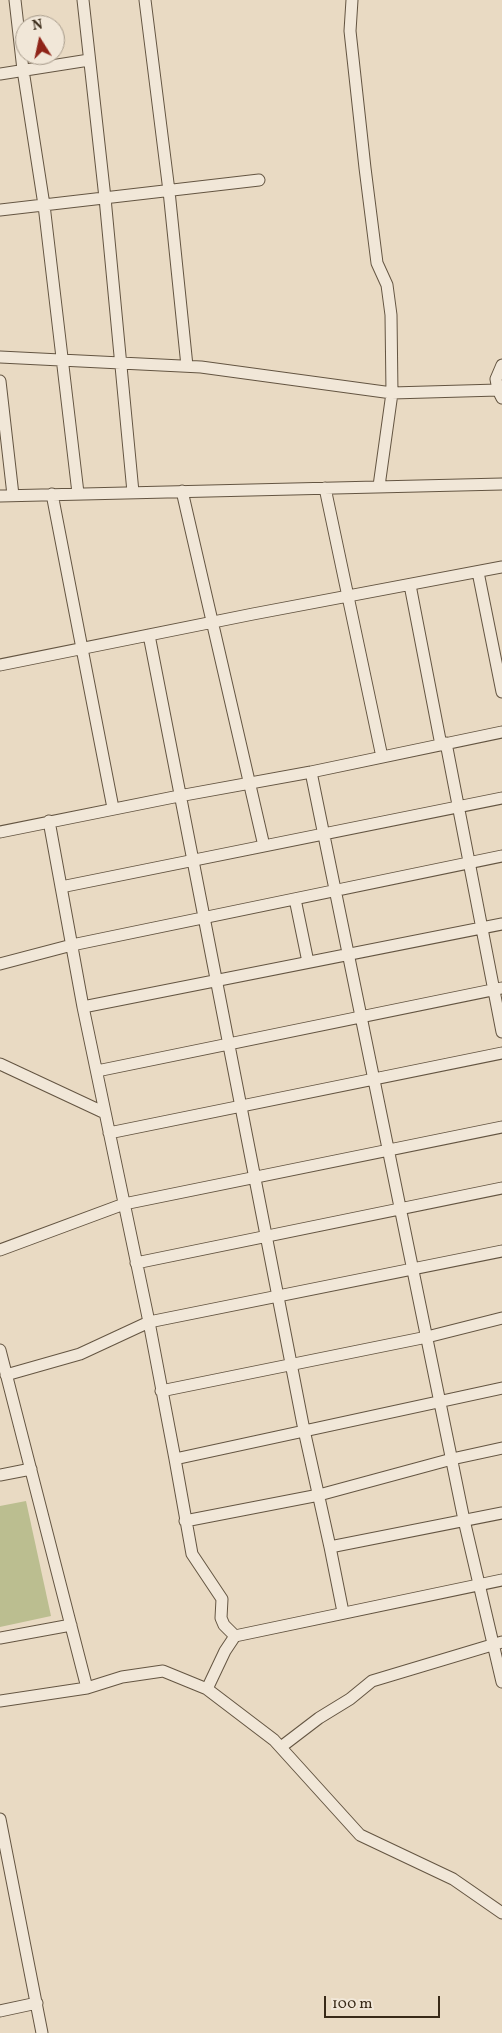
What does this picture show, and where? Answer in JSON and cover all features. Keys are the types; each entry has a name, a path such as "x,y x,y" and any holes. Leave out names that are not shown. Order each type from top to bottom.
{"street":[{"path":"15,0 23,70 44,205 78,493"},
{"path":"83,0 105,198 133,492"},
{"path":"145,0 169,190 187,366"},
{"path":"352,0 350,31 377,263 388,285 391,315 392,393 379,486"},
{"path":"0,74 90,60"},
{"path":"0,210 258,180"},
{"path":"0,357 187,366 392,393 500,394 496,379 502,365"},
{"path":"0,381 13,495"},
{"path":"0,496 502,484"},
{"path":"325,488 382,757"},
{"path":"182,491 264,846"},
{"path":"52,494 113,808"},
{"path":"0,665 212,622 502,567"},
{"path":"478,572 502,692"},
{"path":"410,584 482,928 498,989 502,1032"},
{"path":"149,635 291,1365 343,1612"},
{"path":"0,832 113,808 311,772 502,732"},
{"path":"311,772 414,1268 464,1520 479,1584 498,1643 502,1682"},
{"path":"61,886 502,798"},
{"path":"49,821 83,1007 149,1322 192,1554 222,1599 221,1618 224,1625 235,1636"},
{"path":"0,964 72,945 502,856"},
{"path":"295,899 308,962"},
{"path":"83,1007 502,924"},
{"path":"97,1071 498,989"},
{"path":"109,1133 502,1053"},
{"path":"0,1064 105,1113"},
{"path":"0,1250 124,1204 502,1127"},
{"path":"136,1263 502,1188"},
{"path":"6,1375 80,1354 149,1322 502,1250"},
{"path":"161,1391 427,1337 502,1318"},
{"path":"0,1350 87,1688"},
{"path":"175,1459 502,1388"},
{"path":"185,1520 319,1494 452,1459 502,1448"},
{"path":"0,1475 31,1469"},
{"path":"330,1547 502,1513"},
{"path":"207,1690 225,1651 235,1636 502,1580"},
{"path":"0,1638 71,1625"},
{"path":"280,1747 319,1718 350,1699 372,1681 498,1643"},
{"path":"0,1701 87,1688 122,1677 163,1671 207,1690 274,1740 360,1836 453,1879 502,1913"},
{"path":"0,1819 42,2033"},
{"path":"0,1885 13,1882"},
{"path":"0,2010 36,2004"}],"green space":[{"path":"26,1501 51,1616 0,1627 0,1506"}]}
